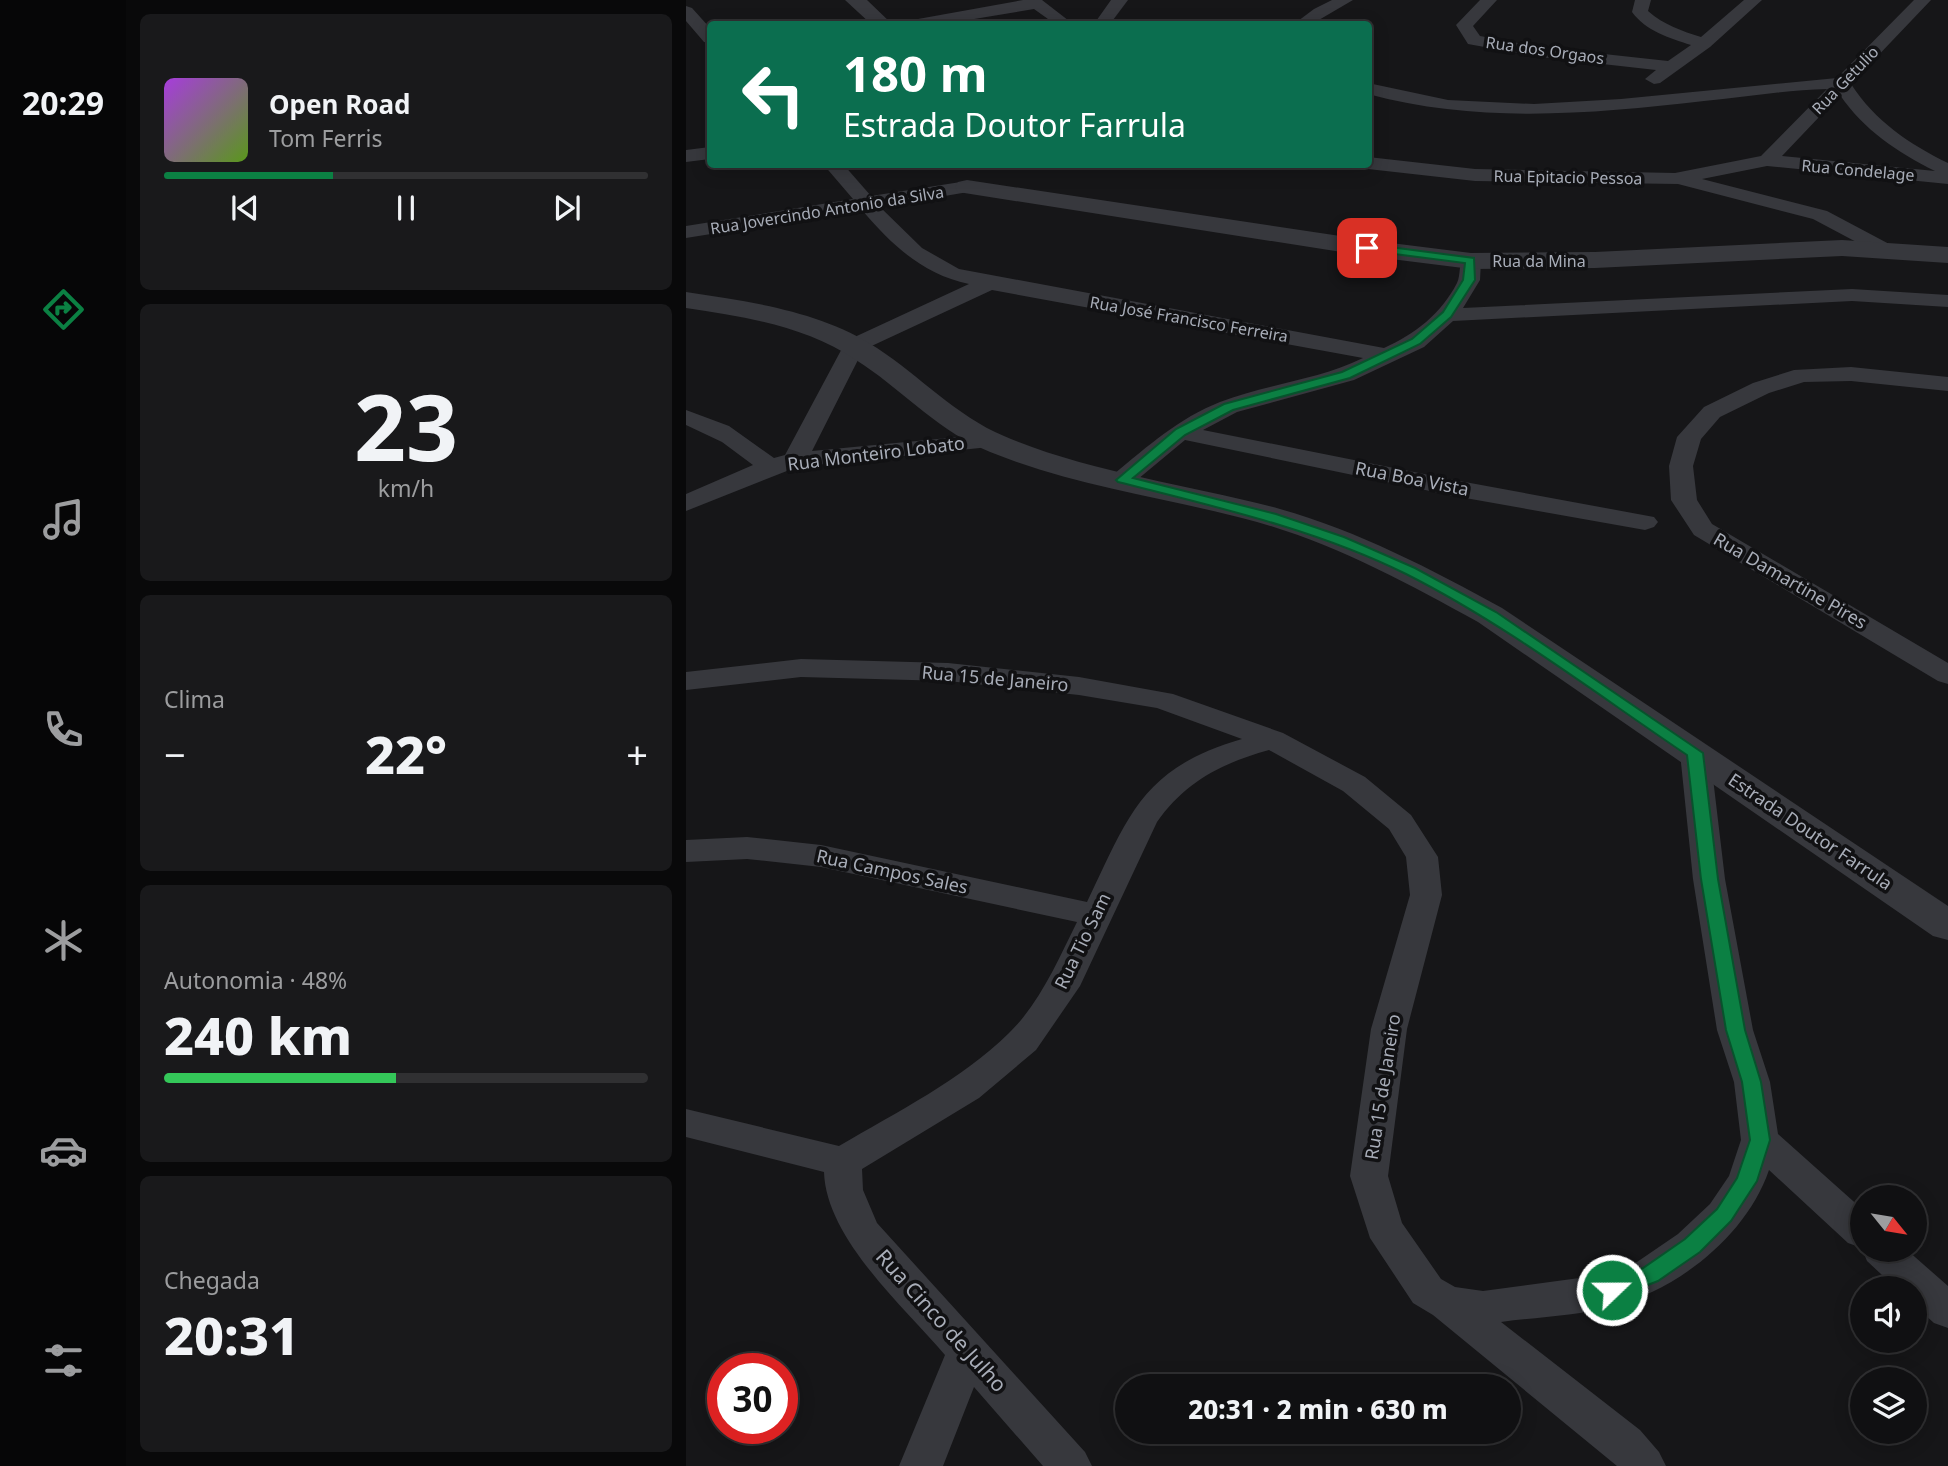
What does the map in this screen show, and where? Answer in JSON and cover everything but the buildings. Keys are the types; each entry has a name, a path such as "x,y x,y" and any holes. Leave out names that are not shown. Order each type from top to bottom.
{"street":[{"path":"855,0 879,21"},
{"path":"1104,21 1120,0"},
{"path":"1306,21 1345,0"},
{"name":"Rua dos Orgaos","path":"1489,0 1464,25 1474,40 1540,52 1671,66"},
{"path":"1643,0 1640,12 1651,23 1669,33 1704,43"},
{"path":"1620,104 1704,43 1754,0"},
{"name":"Rua Getulio","path":"1767,160 1923,0"},
{"path":"934,21 1034,2 1061,21"},
{"path":"686,11 707,34"},
{"path":"687,39 707,37"},
{"path":"1372,89 1468,107 1574,107 1807,83 1841,83"},
{"name":"Rua Condelage","path":"1841,83 1855,106 1878,130 1911,152 1948,170"},
{"path":"686,156 707,153"},
{"name":"Rua Condelage","path":"1767,160 1948,178"},
{"name":"Rua Epitacio Pessoa","path":"1372,163 1475,175 1675,179 1767,160"},
{"name":"Rua José Francisco Ferreira","path":"836,168 892,231 925,260 947,272 989,283 1389,356"},
{"path":"967,187 997,171"},
{"path":"1675,179 1820,215 1884,249"},
{"name":"Rua Jovercindo Antonio da Silva","path":"686,232 967,187"},
{"name":"Rua da Mina","path":"967,187 1367,248 1471,261 1595,260 1884,249 1948,255"},
{"path":"1123,480 1181,432 1228,407 1274,392 1346,375 1416,342 1447,314 1469,280 1471,261"},
{"path":"795,460 854,346 989,283"},
{"path":"1447,314 1853,295 1948,301"},
{"name":"Estrada Doutor Farrula","path":"686,300 797,321 854,346 990,441 1053,463 1271,516 1339,540 1410,571 1490,615 1948,926"},
{"name":"Rua Damartine Pires","path":"1948,384 1850,374 1802,375 1761,388 1712,412 1689,438 1681,466 1684,500 1703,529 1948,675"},
{"path":"686,417 717,427 733,436 770,467"},
{"name":"Rua Boa Vista","path":"1181,432 1454,488 1645,522"},
{"name":"Rua Monteiro Lobato","path":"686,503 770,467 795,460 990,441"},
{"name":"Rua 15 de Janeiro","path":"686,681 801,668 948,672 1079,686 1163,700 1272,740 1354,784 1400,822 1422,856 1426,895 1389,1029 1369,1176 1384,1227 1427,1292 1447,1303 1483,1308 1612,1290 1651,1274 1692,1245 1724,1215 1746,1181 1760,1140 1752,1082 1735,1030 1709,879 1695,753"},
{"name":"Rua Tio Sam","path":"843,1162 966,1088 1023,1041 1063,986 1142,820 1157,796 1178,776 1200,762 1272,740"},
{"name":"Rua Campos Sales","path":"686,851 747,848 821,856 1096,915"},
{"path":"686,1123 843,1162"},
{"path":"1760,1140 1850,1221"},
{"name":"Rua Cinco de Julho","path":"843,1162 844,1190 862,1232 1070,1466"},
{"path":"1894,1262 1948,1311"},
{"path":"1447,1303 1625,1444 1644,1466"},
{"path":"920,1466 968,1350"}],"route":[{"path":"1367,248 1471,261 1469,280 1447,314 1416,342 1346,375 1274,392 1228,407 1181,432 1123,480 1271,516 1339,540 1410,571 1490,615 1695,753 1709,879 1735,1030 1752,1082 1760,1140 1746,1181 1724,1215 1692,1245 1651,1274 1612,1290"}]}
